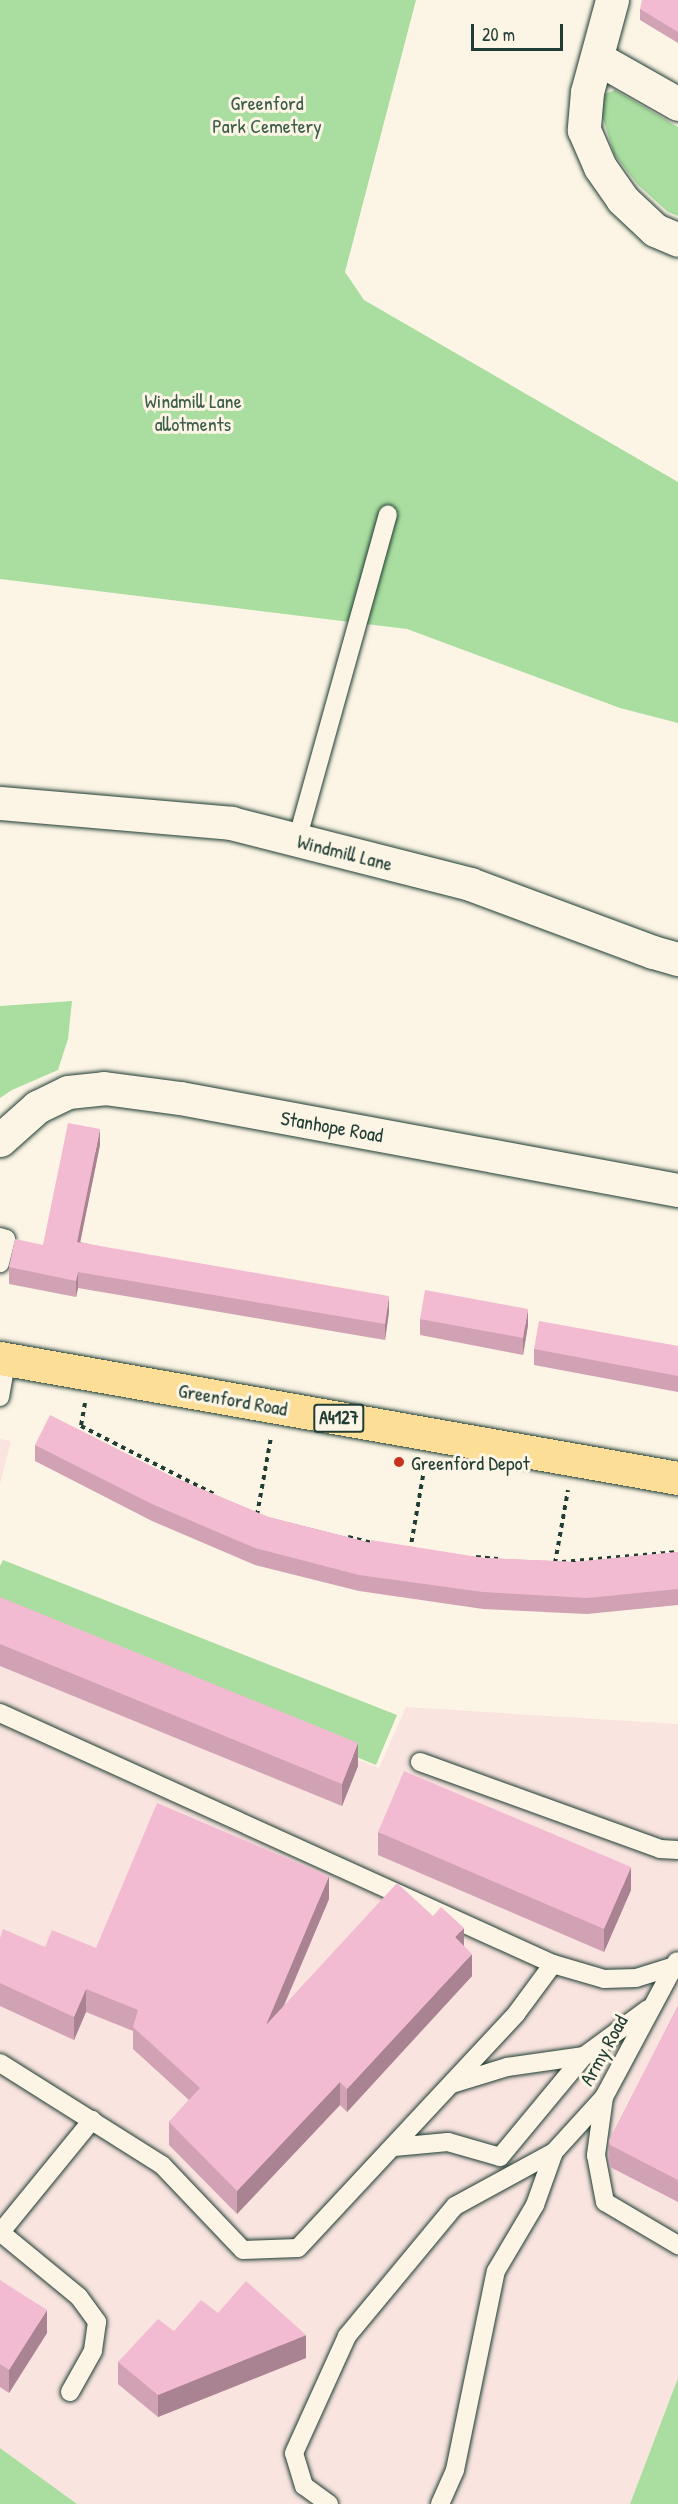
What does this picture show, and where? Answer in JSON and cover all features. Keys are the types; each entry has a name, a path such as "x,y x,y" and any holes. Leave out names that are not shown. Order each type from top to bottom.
{"main road":[{"name":"Greenford Road","path":"3,1359 678,1478"}],"street":[{"path":"612,0 587,92 584,130 600,167 622,199 655,230 678,240"},
{"path":"597,58 678,104"},
{"name":"Windmill Lane","path":"0,803 231,823 470,884 653,952 678,959"},
{"name":"Stanhope Road","path":"0,1140 37,1107 68,1092 104,1088 180,1098 678,1190"}],"lane":[{"path":"297,840 388,514"},
{"path":"0,1237 6,1239 0,1263"},
{"path":"0,1396 3,1359"},
{"path":"0,1713 553,1964 604,1979 636,1978 676,1963"},
{"path":"420,1762 660,1849 678,1850"},
{"name":"Army Road","path":"554,2152 604,2097 676,1963"},
{"path":"0,2063 162,2165 243,2250 298,2248 516,2014 553,1964"},
{"path":"394,2147 448,2142 500,2157 584,2056 652,2007"},
{"path":"452,2084 507,2067 584,2056"},
{"path":"604,2097 596,2155 605,2202 678,2245"},
{"path":"70,2392 93,2351 97,2322 79,2297 0,2232 92,2120"},
{"path":"329,2504 304,2486 294,2452 347,2336 455,2206 554,2152"},
{"path":"440,2504 455,2470 496,2271 535,2205 554,2152"}],"path":[{"path":"90,1374 81,1426 226,1500"},
{"path":"256,1516 277,1407"},
{"path":"410,1552 430,1434"},
{"path":"555,1563 573,1460"},
{"path":"246,1511 267,1519"},
{"path":"344,1536 388,1547"},
{"path":"399,1549 421,1552"},
{"path":"544,1562 555,1563 678,1552"},
{"path":"465,1556 499,1559"}],"shaded area":[{"path":"0,1439 11,1441 0,1484"},
{"path":"0,1619 379,1768 406,1707 678,1724 678,2378 630,2504 77,2504 0,2448"}],"green space":[{"name":"Windmill Lane allotments","path":"0,0 416,0 345,272 364,300 678,482 678,723 620,708 407,629 0,579"},
{"path":"615,90 678,127 678,216 668,212 638,185 614,154 602,115 605,94"},
{"path":"72,1001 68,1039 58,1070 12,1090 0,1098 0,1006"},
{"path":"3,1560 397,1715 376,1765 0,1613 0,1566"},
{"path":"678,2378 678,2504 630,2504"},
{"path":"0,2448 77,2504 0,2504"}],"building":[{"path":"642,0 678,0 678,32 640,9"},
{"path":"68,1123 100,1129 77,1242 389,1296 385,1324 78,1272 76,1281 9,1267 15,1239 43,1245"},
{"path":"425,1290 528,1309 523,1338 420,1319"},
{"path":"539,1321 678,1346 678,1376 534,1349"},
{"path":"50,1415 173,1477 268,1517 371,1543 371,1540 484,1558 574,1562 678,1552 678,1589 587,1598 483,1592 359,1575 255,1548 152,1504 35,1445"},
{"path":"0,1597 358,1743 342,1784 0,1644"},
{"path":"404,1771 631,1867 604,1929 378,1832"},
{"path":"157,1803 329,1876 266,2025 397,1883 433,1916 441,1907 464,1928 455,1937 472,1954 347,2089 340,2082 237,2191 169,2122 200,2088 133,2027 138,2010 86,1989 74,2017 0,1983 0,1938 3,1929 45,1947 52,1930 96,1948"},
{"path":"678,2006 678,2180 610,2145 609,2141"},
{"path":"0,2280 47,2310 9,2370 0,2364"},
{"path":"246,2281 306,2335 158,2395 118,2362 158,2319 174,2331 201,2300 218,2313"}],"place":[{"name":"Greenford Depot","path":"399,1462"}],"park label":[{"name":"Greenford Park Cemetery","path":"267,114"}]}
